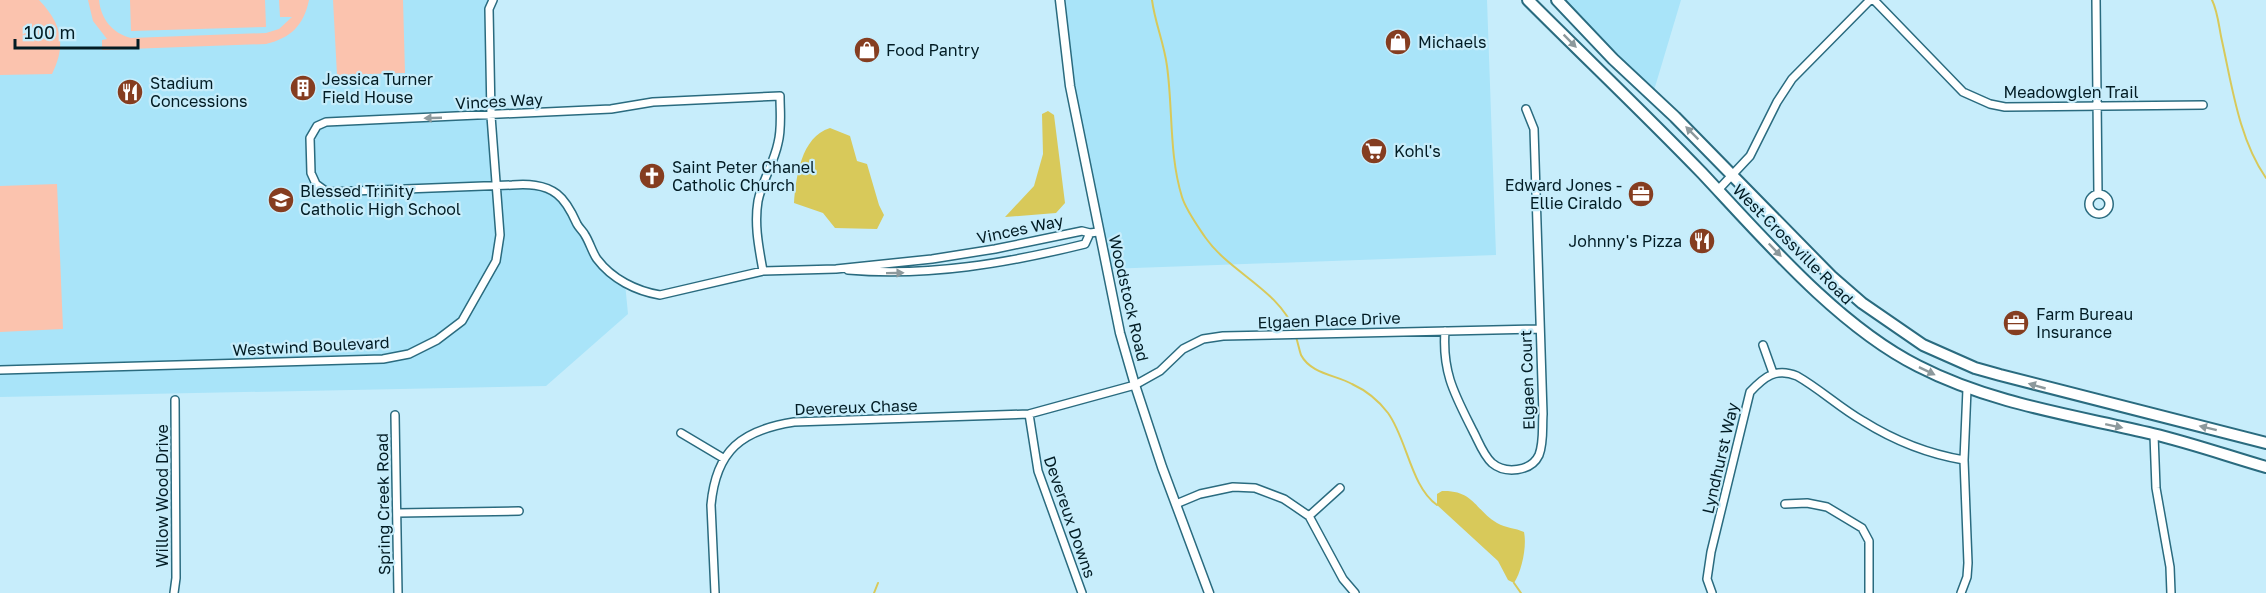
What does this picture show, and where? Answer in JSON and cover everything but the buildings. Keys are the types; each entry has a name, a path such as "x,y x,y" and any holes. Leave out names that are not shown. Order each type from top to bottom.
{"main road":[{"name":"West Crossville Road","path":"1528,0 1718,190 1796,272 1847,317 1889,349 1915,365 1967,389 2030,408 2154,435 2266,467"},
{"name":"West Crossville Road","path":"1557,0 1613,59 1675,117 1831,276 1862,303 1923,345 1975,368 2050,389 2264,441"},
{"path":"2154,435 2155,415"}],"street":[{"name":"Westwind Boulevard","path":"0,370 383,359 409,354 437,340 462,321 496,261 500,235 491,116 489,9 493,0"},
{"name":"Woodstock Road","path":"1060,0 1069,81 1094,232 1135,385 1209,593"},
{"path":"1718,190 1750,156 1791,79 1872,0"},
{"name":"Meadowglen Trail","path":"1872,0 1952,83 1975,99 2005,107 2203,105"},
{"path":"2096,0 2098,194"},
{"name":"Vinces Way","path":"763,272 756,216 759,198 781,130 780,96 652,102 611,109 491,116 326,122 317,126 311,134 311,173 316,184 327,192 530,184 546,188 558,194 565,206 573,213 578,226 604,267 619,280 649,293 660,295 763,272 836,269 876,263 932,259 1082,231 1094,232"},
{"name":"Elgaen Court","path":"1445,332 1446,365 1450,385 1480,445 1492,463 1517,471 1528,466 1538,457 1542,442 1534,129 1526,109"},
{"name":"Vinces Way","path":"836,269 883,273 943,270 1012,260 1085,244 1094,232"},
{"name":"Elgaen Place Drive","path":"1135,385 1160,371 1183,349 1203,339 1223,336 1539,329"},
{"path":"1763,345 1773,373 1786,372 1797,376 1864,422 1914,448 1938,456 1964,460"},
{"name":"Lyndhurst Way","path":"1712,593 1707,579 1710,552 1750,392 1760,381 1773,373"},
{"name":"Devereux Chase","path":"723,458 736,444 770,425 794,422 1029,414 1135,385"},
{"path":"1961,593 1967,577 1968,562 1964,460 1967,389"},
{"name":"Willow Wood Drive","path":"174,593 176,578 175,400"},
{"name":"Devereux Downs","path":"1029,414 1038,471 1082,593"},
{"name":"Spring Creek Road","path":"395,415 398,593"},
{"path":"681,433 723,458 712,493 711,504 715,593"},
{"path":"2154,435 2156,488 2170,567 2171,593"},
{"path":"1176,504 1200,494 1233,487 1255,488 1284,499 1309,516 1343,579 1355,593"},
{"path":"1309,516 1340,488"},
{"path":"1785,504 1808,503 1821,506 1846,517 1862,528 1869,541 1869,593"},
{"path":"398,513 519,511"}],"shaded area":[{"name":"Blessed Trinity Catholic High School","path":"0,0 493,0 489,9 495,183 530,184 558,194 605,268 625,283 628,314 546,386 0,397"},
{"path":"0,0 39,0 52,17 57,26 60,43 57,63 52,74 0,75"},
{"path":"88,0 99,0 102,13 113,29 131,38 266,33 279,29 292,17 280,17 279,0 309,0 304,17 295,29 283,38 266,44 102,50 102,40 107,39 93,21"},
{"path":"130,0 265,0 266,27 131,31"},
{"path":"333,0 403,0 405,73 337,75"},
{"path":"1065,0 1487,0 1496,255 1107,269 1082,157"},
{"path":"1560,0 1681,0 1652,97"},
{"path":"1048,111 1054,115 1065,203 1056,213 1005,217 1034,186 1043,154 1042,114"},
{"path":"830,128 850,136 857,161 867,164 884,215 877,229 835,228 823,213 794,203 796,182 806,149 820,133"},
{"path":"57,184 63,329 0,332 0,186"},
{"path":"1442,491 1468,497 1497,523 1524,532 1523,558 1514,583 1508,580 1498,561 1437,505 1437,494"}],"waterway":[{"path":"1152,0 1167,66 1173,149 1184,202 1215,250 1277,303 1295,331"},
{"path":"2212,0 2243,129 2266,178"},
{"path":"1296,337 1301,355 1311,366 1357,386 1372,396 1388,413 1421,487 1437,505"},
{"path":"874,593 878,583"},
{"path":"1514,583 1521,593"}],"place":[{"name":"Michaels","path":"1398,42"},
{"name":"Food Pantry","path":"867,50"},
{"name":"Jessica Turner Field House","path":"303,88"},
{"name":"Stadium Concessions","path":"130,92"},
{"name":"Kohl's","path":"1374,151"},
{"name":"Saint Peter Chanel Catholic Church","path":"652,176"},
{"name":"Edward Jones - Ellie Ciraldo","path":"1641,194"},
{"name":"Blessed Trinity Catholic High School","path":"281,200"},
{"name":"Johnny's Pizza","path":"1702,241"},
{"name":"Farm Bureau Insurance","path":"2016,323"}]}
